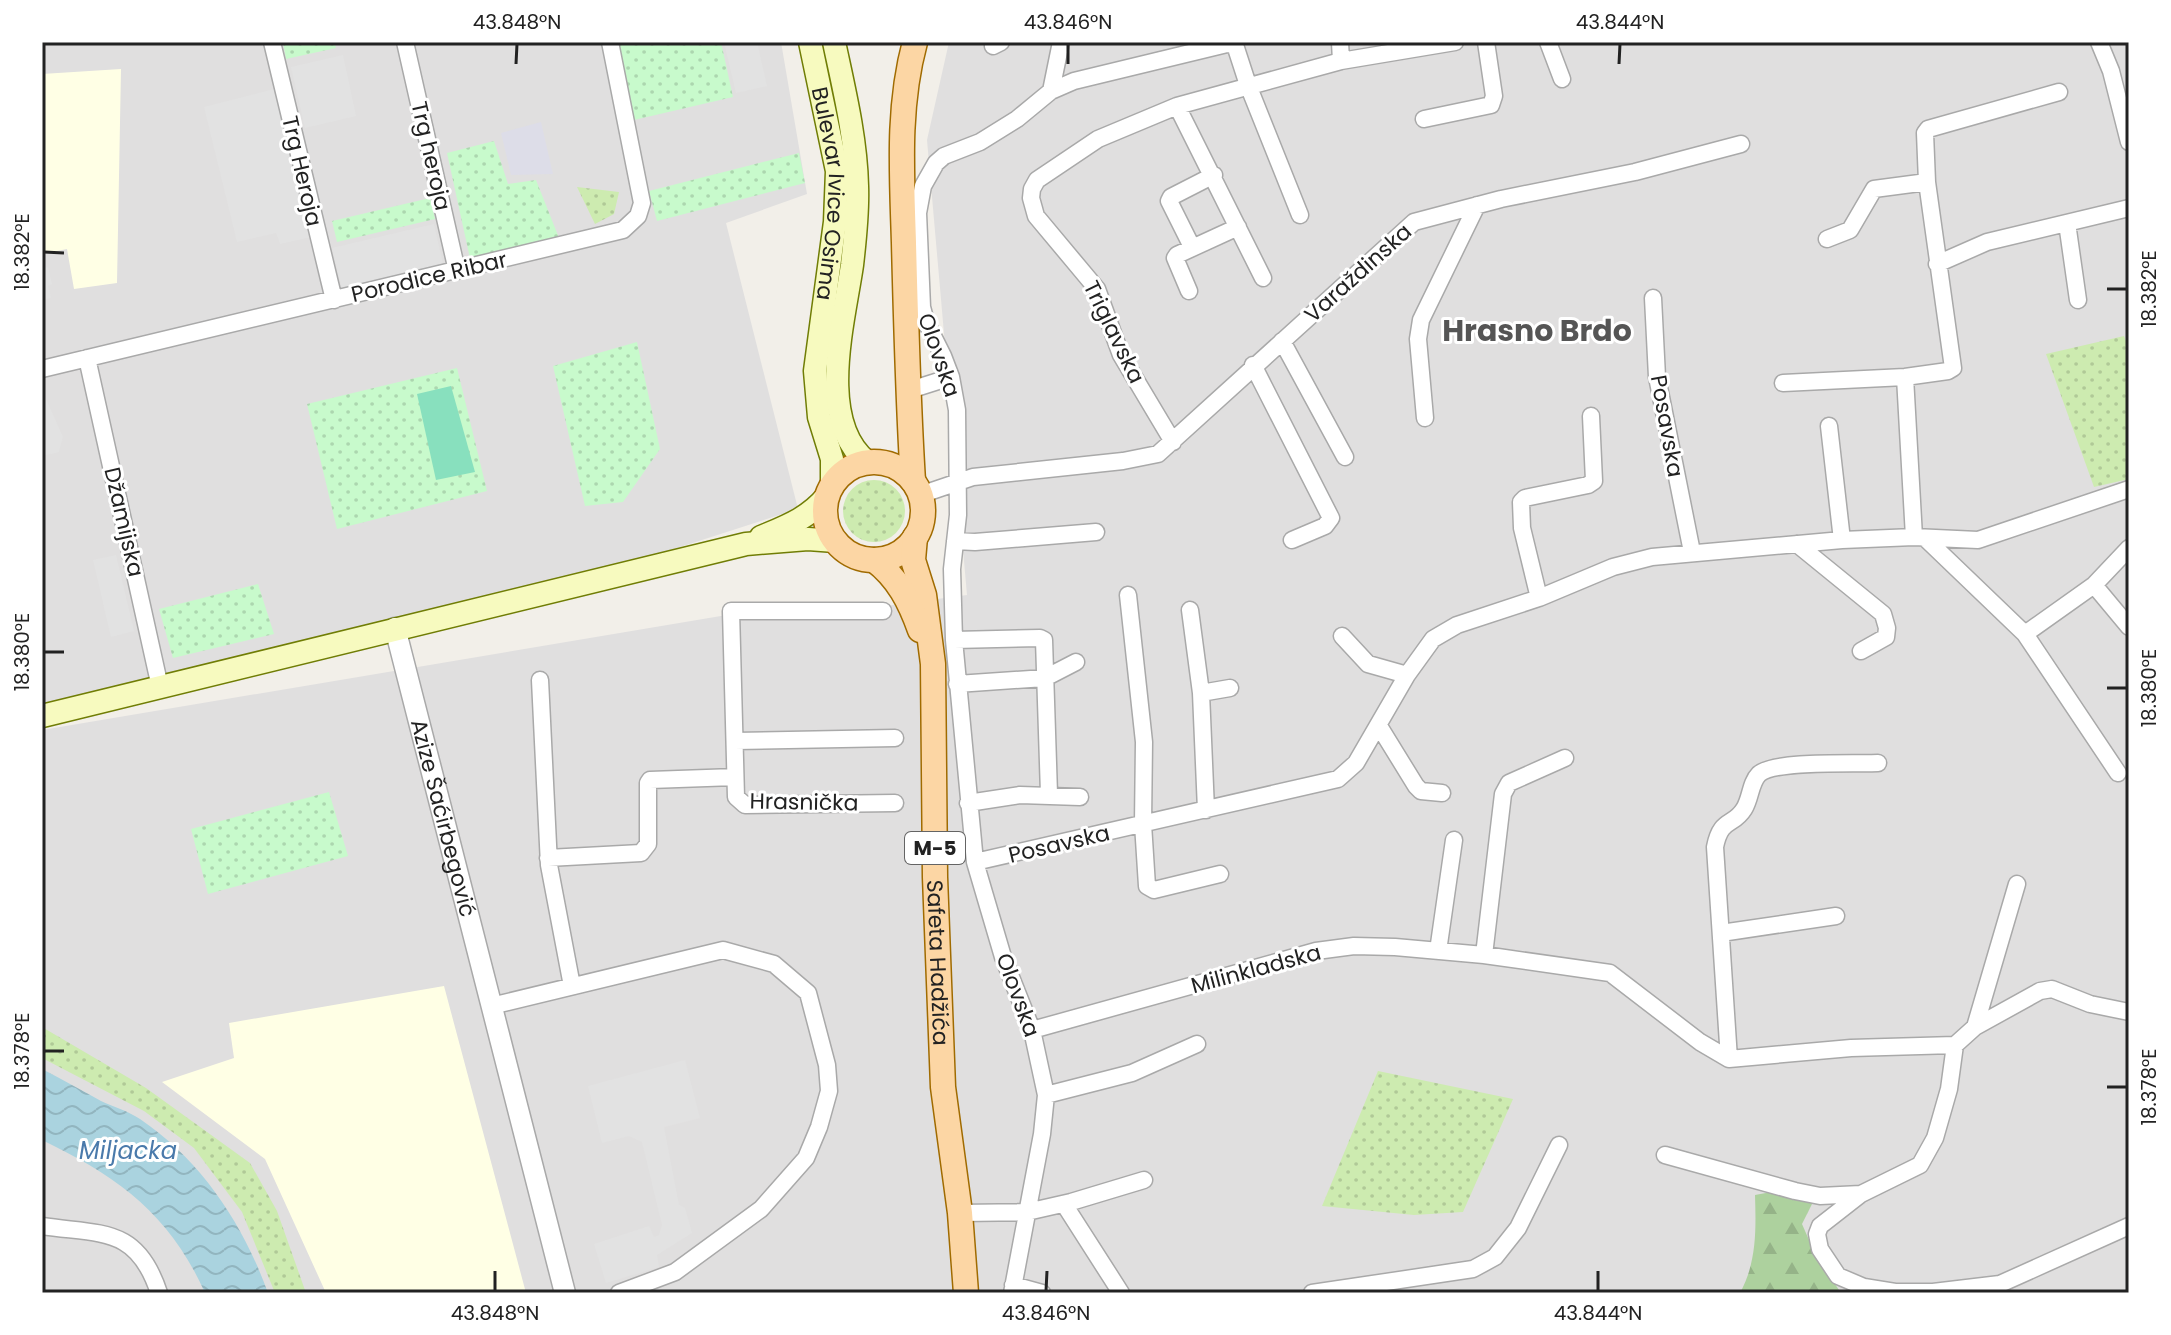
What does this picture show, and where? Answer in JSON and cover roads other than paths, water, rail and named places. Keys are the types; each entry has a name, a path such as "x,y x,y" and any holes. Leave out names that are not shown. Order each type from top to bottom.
{"main road":[{"name":"Bulevar Ivice Osima","path":"810,42 837,171 838,192 815,371 819,417 832,459 829,491"},
{"name":"Bulevar Ivice Osima","path":"834,42 854,150 857,186 856,230 839,357 838,394 849,442 874,463"},
{"name":"M-5","path":"915,42 903,98 901,150 907,391 916,488 923,510 915,537"},
{"name":"M-5","path":"829,491 842,474 874,463 899,439 907,391"},
{"path":"874,463 904,473 916,488"},
{"path":"829,491 825,512 827,527 835,541"},
{"path":"746,544 810,514 829,491"},
{"path":"874,560 897,553 915,537"},
{"name":"Safeta Hadžića","path":"915,537 913,560 924,595 933,664 935,877 942,1061 966,1293"},
{"path":"42,716 746,544 808,539 835,541"},
{"name":"M-5","path":"835,541 848,553 874,560"},
{"name":"Safeta Hadžića","path":"874,560 886,569 913,609 933,664"}],"street":[{"name":"Trg Heroja","path":"272,42 334,300"},
{"name":"Trg heroja","path":"405,42 457,271"},
{"name":"Porodice Ribar","path":"42,369 623,230 638,216 642,203 610,42"},
{"path":"1051,91 1061,42"},
{"path":"1340,42 1341,61"},
{"name":"Triglavska","path":"1173,442 1121,355 1097,289 1036,216 1031,198 1037,180 1098,139 1177,106 1341,61 1455,42"},
{"path":"1424,119 1491,105 1494,96 1486,42"},
{"path":"1548,42 1562,79"},
{"path":"2099,42 2111,71 2129,142"},
{"name":"Olovska","path":"1027,1212 1046,1095 1032,1030 1003,957 975,862 954,640 952,569 958,481 957,410 951,377 922,307 918,213 923,186 929,173 944,156 980,142 1017,119 1051,91 1074,81 1227,44 1235,45 1248,85"},
{"path":"2111,71 2129,66"},
{"path":"1248,85 1300,215"},
{"path":"1783,383 1905,377 1953,368 1937,264 1924,139 1928,129 2059,92"},
{"path":"1177,106 1263,278"},
{"name":"Varaždinska","path":"1173,442 1406,226 1477,205 1635,172 1741,144"},
{"path":"1192,247 1169,201 1171,197 1214,175"},
{"path":"1827,239 1850,230 1874,189 1927,182"},
{"path":"1425,418 1418,339 1421,320 1477,205"},
{"path":"1937,264 1987,242 2129,208"},
{"path":"2067,223 2078,300"},
{"path":"1189,291 1175,258 1179,252 1238,227"},
{"name":"Posavska","path":"1653,298 1657,377 1692,552"},
{"path":"1282,341 1345,457"},
{"name":"Džamijska","path":"87,358 160,687"},
{"path":"1253,365 1331,518 1325,526 1292,540"},
{"path":"907,391 951,377"},
{"path":"1905,377 1920,537 2025,634 2118,773"},
{"path":"1539,598 1522,528 1521,502 1525,498 1588,485 1594,481 1591,416"},
{"path":"1829,426 1842,540"},
{"path":"916,488 973,477 1134,459 1158,454 1173,442"},
{"name":"Posavska","path":"975,862 1338,779 1356,763 1407,675 1433,639 1457,625 1539,598 1613,567 1652,557 1692,552 1842,540 1920,537 1978,540 2129,489"},
{"path":"955,541 1096,532"},
{"path":"1797,544 1883,614 1886,637 1861,651"},
{"path":"2025,634 2094,585 2129,548"},
{"path":"2094,585 2129,627"},
{"path":"1128,595 1144,742 1143,824"},
{"path":"1190,610 1201,693 1206,810"},
{"name":"Hrasnička","path":"883,611 731,611 736,797 745,805 895,803"},
{"name":"Azize Šaćirbegović","path":"395,628 565,1293"},
{"path":"1342,636 1368,664 1407,675"},
{"path":"954,640 1040,638 1046,645 1049,794"},
{"path":"957,684 1045,678 1076,662"},
{"path":"540,680 548,858 572,986"},
{"path":"1201,693 1230,688"},
{"path":"1379,726 1416,786 1421,791 1442,793"},
{"path":"735,741 895,738"},
{"path":"1484,955 1503,794 1509,783 1565,758"},
{"path":"1878,763 1801,764 1763,771 1756,778 1744,810 1723,825 1718,833 1715,847 1729,1059 1851,1048 1955,1045"},
{"name":"Hrasnička","path":"548,858 641,853 648,844 650,780 735,777"},
{"path":"968,803 1049,794 1080,797"},
{"name":"Posavska","path":"1143,824 1149,889 1220,874"},
{"path":"1438,951 1454,840"},
{"path":"1975,1027 2017,884"},
{"path":"1721,933 1836,916"},
{"name":"Milinkladska","path":"1032,1030 1316,951 1354,946 1484,955 1610,973 1700,1042 1729,1059"},
{"path":"491,1006 723,950 774,964 808,993 827,1065 829,1091 806,1158 761,1209 675,1272 619,1293"},
{"path":"2129,1012 2090,1004 2052,989 2040,991 1975,1027 1955,1045 1949,1089 1935,1138 1920,1165 1861,1194 1820,1226 1817,1234 1820,1249 1838,1276 1864,1287 1895,1292 1933,1292 2000,1284 2129,1226"},
{"path":"1046,1095 1132,1073 1197,1044"},
{"path":"1318,1293 1384,1287 1473,1269 1495,1257 1518,1228 1559,1145"},
{"path":"1665,1155 1820,1196 1861,1194"},
{"path":"960,1213 1027,1212 1144,1180"},
{"path":"1064,1204 1121,1293"},
{"path":"1027,1212 1013,1289 1042,1293"},
{"path":"42,1226 118,1237 133,1247 148,1265 159,1293"}],"water":[{"name":"Miljacka","path":"42,1069 135,1116 183,1154 233,1219 268,1293 205,1293 175,1241 138,1200 94,1168 42,1140"}],"district":[{"name":"Hrasno Brdo","path":"1537,330"}]}
